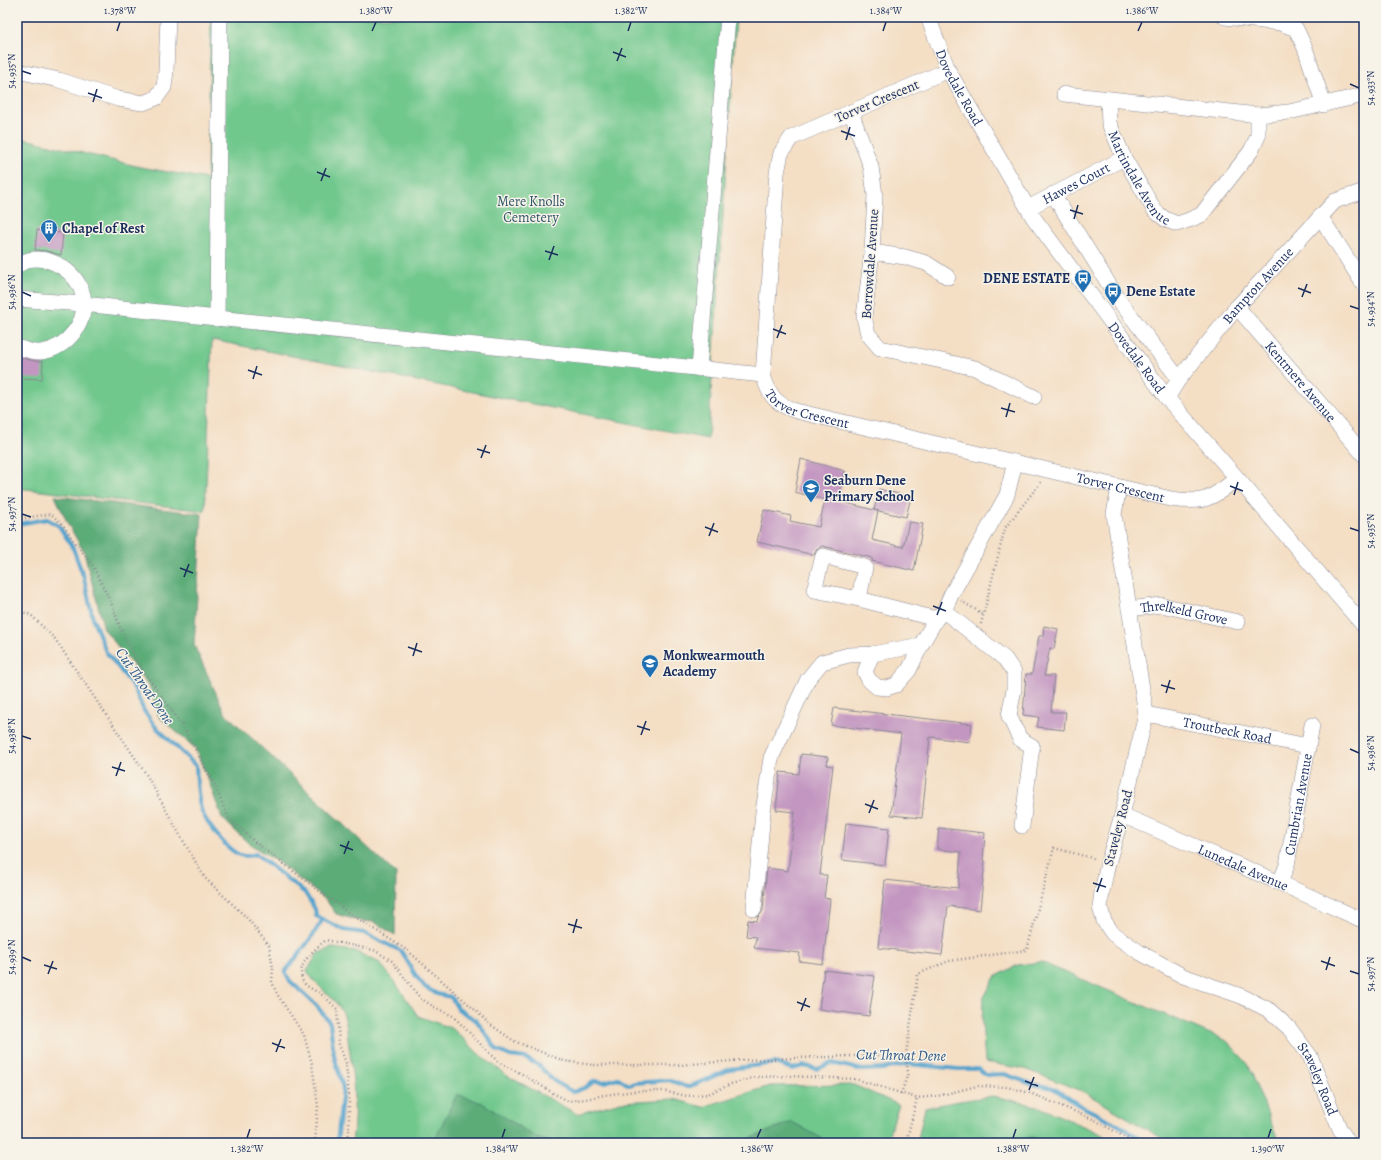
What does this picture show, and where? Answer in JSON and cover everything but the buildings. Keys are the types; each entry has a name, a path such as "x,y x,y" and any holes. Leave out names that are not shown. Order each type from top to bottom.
{"street":[{"path":"17,71 59,80 118,99 143,104 156,98 164,87 168,17"},
{"path":"217,319 220,17"},
{"path":"699,369 728,17"},
{"name":"Dovedale Road","path":"928,17 948,70 1033,217 1167,398 1364,626"},
{"path":"1225,17 1280,23 1296,29 1305,48 1324,105"},
{"name":"Torver Crescent","path":"948,70 791,138 781,153 777,173 763,374 767,389 774,399 784,407 796,411 1119,487 1186,501 1203,500 1215,495 1237,478"},
{"path":"1064,94 1258,115 1289,112 1364,95"},
{"name":"Martindale Avenue","path":"1108,99 1109,123 1124,158 1156,211 1165,219 1177,224 1201,215 1251,151 1258,136 1258,115"},
{"name":"Borrowdale Avenue","path":"851,112 871,167 875,195 872,252 864,317 868,334 880,348 975,368 1034,397"},
{"name":"Hawes Court","path":"1028,208 1124,158"},
{"name":"Bampton Avenue","path":"1167,398 1179,379 1237,308 1320,216 1335,201 1364,191"},
{"path":"1053,194 1118,300 1179,379"},
{"path":"1320,216 1364,284"},
{"path":"872,252 905,257 926,263 948,277"},
{"path":"17,265 28,260 45,260 61,266 74,277 83,294 82,316 78,329 60,347 40,352 17,347"},
{"path":"17,299 83,304 699,369 763,374"},
{"name":"Kentmere Avenue","path":"1237,308 1364,455"},
{"path":"872,654 865,672 869,680 877,687 887,688 896,685 909,670 921,645 940,615 1007,495 1015,462"},
{"name":"Staveley Road","path":"1119,487 1114,514 1146,714 1102,892 1100,907 1104,921 1113,934 1139,952 1183,976 1241,996 1268,1010 1289,1028 1310,1056 1340,1130 1349,1143"},
{"path":"859,599 940,615 1005,659 1014,672 1014,690 1009,716 1020,739 1032,746 1022,826"},
{"name":"Threlkeld Grove","path":"1129,609 1161,605 1238,622"},
{"path":"754,909 763,812 771,758 808,679 822,662 849,655 872,654 921,645"},
{"name":"Troutbeck Road","path":"1146,714 1308,746"},
{"name":"Cumbrian Avenue","path":"1280,882 1287,865 1312,725"},
{"name":"Lunedale Avenue","path":"1122,815 1280,882 1364,921"}],"path":[{"path":"980,627 1005,528 1050,470"},
{"path":"17,520 51,514 63,525 92,564 138,663 183,727 213,782 228,816 256,843 349,913 408,951 488,1023 514,1041 564,1062 593,1065 679,1065 744,1060 906,1054"},
{"path":"951,595 983,614"},
{"path":"17,610 31,615 55,639 146,774 205,878 248,919 268,946 273,968 272,982 277,994 304,1035 312,1064 318,1106 315,1143"},
{"path":"901,1094 908,1073 906,1054 918,974 949,961 1027,950 1054,848 1108,863"},
{"path":"347,1143 349,1132 349,1097 346,1063 339,1044 337,1009 321,994 305,984 301,976 302,966 314,950 326,940 374,950 392,961 420,998 453,1016 498,1062 524,1075 568,1101 635,1091 662,1091 687,1096 708,1094 730,1084 756,1077 790,1076 855,1079 917,1098 938,1096 977,1086 1007,1087 1030,1093 1095,1120 1135,1143"},
{"path":"906,1143 917,1098"}],"green space":[{"name":"Mere Knolls Cemetery","path":"211,17 736,17 708,439 212,340 205,511 17,488 17,137 140,167 207,179"},
{"path":"55,496 202,514 194,645 225,713 396,874 395,935 374,922 360,921 336,914 326,900 279,863 247,842 222,818 195,748 159,717 149,686 104,629 84,552 68,524"},
{"path":"332,948 354,951 380,963 418,1016 453,1029 479,1054 506,1075 577,1114 621,1102 674,1099 703,1107 770,1086 854,1085 899,1105 886,1143 352,1143 354,1091 345,1019 339,1007 315,982 307,971 318,953"},
{"path":"1041,962 1227,1041 1248,1064 1279,1143 1170,1143 1082,1091 1025,1069 985,1062 982,1022 983,999 995,977 1018,965"},
{"path":"457,1094 482,1103 537,1138 557,1143 433,1143"},
{"path":"993,1096 1037,1106 1101,1134 1115,1143 917,1143 925,1108"},
{"path":"792,1122 830,1143 722,1143 744,1141"},
{"path":"1031,1137 1050,1143 1012,1143"}],"waterway":[{"name":"Cut Throat Dene","path":"17,524 47,519 59,526 73,548 84,578 93,619 106,652 133,686 144,711 155,726 196,766 200,807 209,824 226,845 238,854 244,856 256,854 305,893 315,909 316,916 344,930 364,933 401,951 416,976 425,987 437,994 451,997 458,1009 477,1021 497,1050 510,1056 525,1058 540,1066 554,1081 573,1092 584,1088 595,1081 604,1082 618,1078 629,1085 635,1083 669,1080 687,1087 730,1069 775,1063 792,1069 804,1066 817,1069 832,1063 863,1070 883,1069 908,1064 958,1069 979,1069 986,1075 1004,1074 1032,1084 1053,1088 1079,1105 1115,1123 1148,1143"},
{"path":"323,919 311,938 285,972 290,981 316,1005 330,1023 334,1055 343,1088 337,1143"}],"place":[{"name":"Chapel of Rest","path":"49,243"},
{"name":"DENE ESTATE","path":"1083,293"},
{"name":"Dene Estate","path":"1113,306"},
{"name":"Seaburn Dene Primary School","path":"811,503"},
{"name":"Monkwearmouth Academy","path":"650,678"}]}
